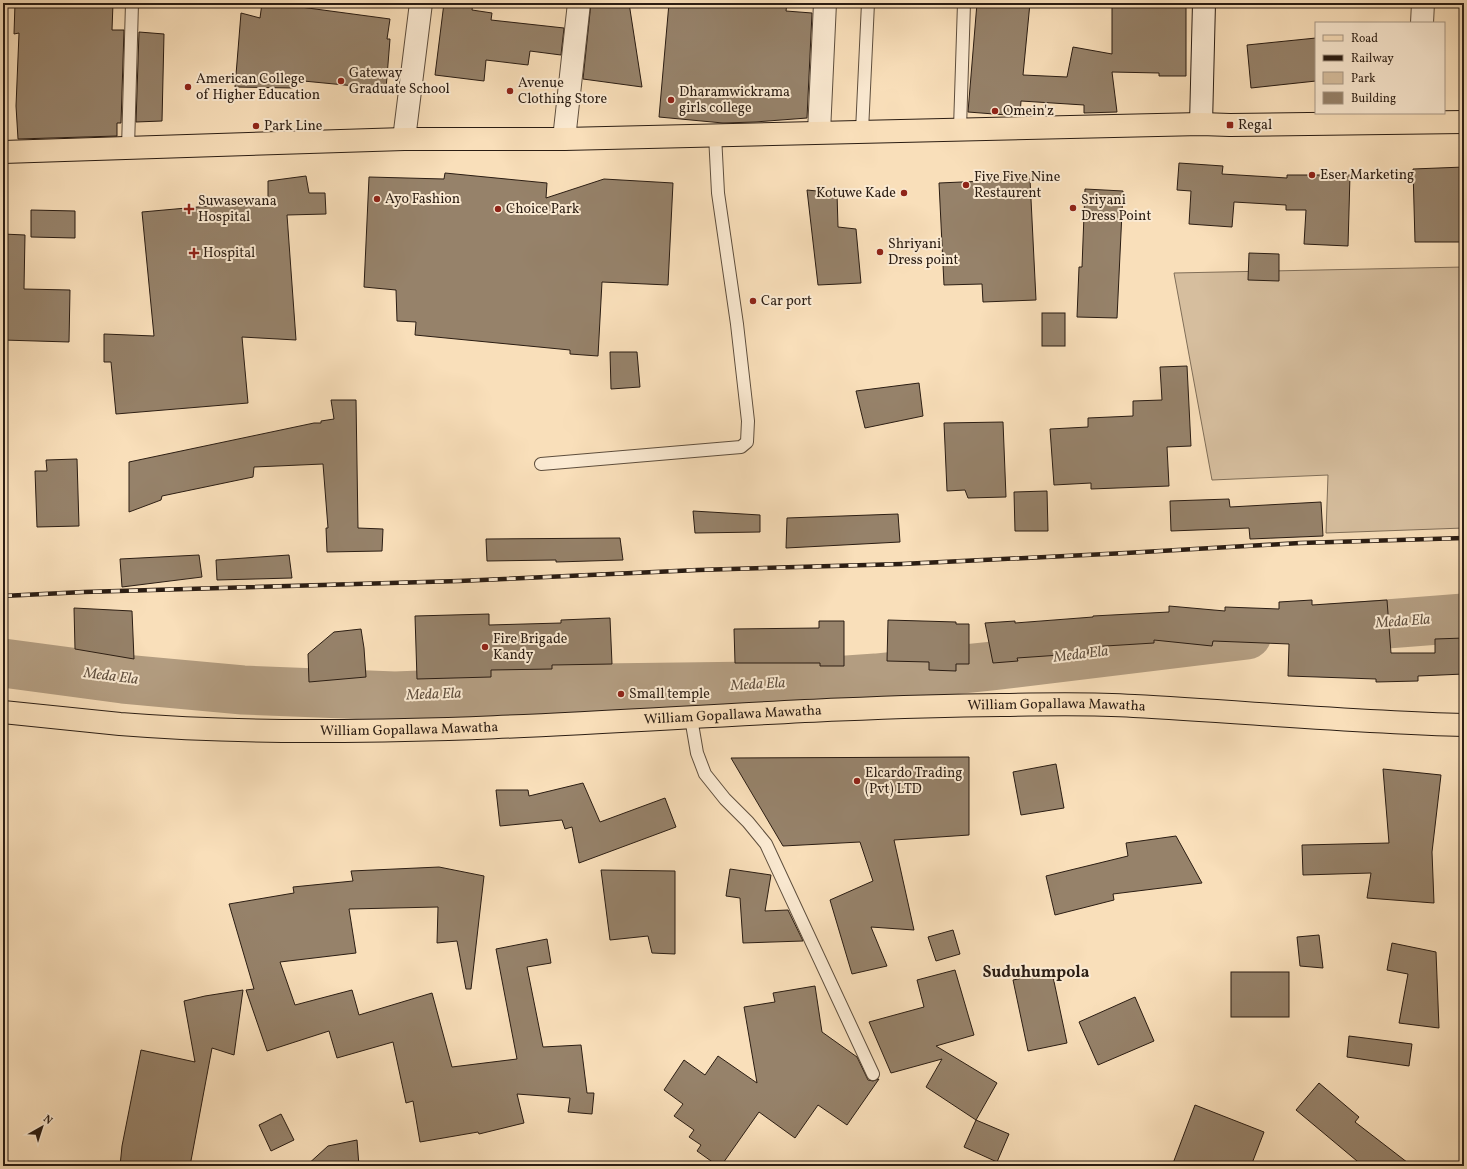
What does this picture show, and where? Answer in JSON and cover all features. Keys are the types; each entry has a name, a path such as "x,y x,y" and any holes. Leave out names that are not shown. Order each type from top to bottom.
{"main road":[{"path":"3,152 404,139 564,139 960,128 1201,124 1238,125 1420,118 1464,122"},
{"name":"William Gopallawa Mawatha","path":"3,712 120,724 200,729 312,731 427,729 691,718 848,709 1001,705 1122,706 1375,722 1464,725"}],"street":[{"path":"404,139 421,3"},
{"path":"564,139 579,3"},
{"path":"819,132 826,3"},
{"path":"1201,124 1204,3"},
{"path":"1422,22 1423,3"}],"lane":[{"path":"128,148 132,3"},
{"path":"862,131 868,3"},
{"path":"960,128 964,3"},
{"path":"541,464 733,448 741,447 747,442 748,421 738,324 718,193 715,135"},
{"path":"691,718 697,753 705,774 725,799 748,822 766,844 873,1074"}],"green space":[{"path":"1464,267 1464,528 1326,533 1328,475 1212,480 1174,273"}],"building":[{"path":"15,3 113,3 112,30 124,30 121,123 117,123 117,136 18,139 16,106 19,33 14,34"},
{"path":"262,3 293,3 293,6 390,19 387,39 390,39 386,89 293,80 293,88 235,87 241,13 260,18"},
{"path":"444,3 473,3 472,10 492,13 491,20 564,28 561,55 530,51 528,65 486,60 484,81 435,75"},
{"path":"591,3 629,3 642,87 583,79"},
{"path":"669,3 787,3 786,11 812,13 807,118 723,123 659,117"},
{"path":"977,3 1030,3 1023,75 1067,77 1073,47 1112,54 1112,3 1186,3 1186,76 1159,76 1159,73 1112,72 1117,112 1084,113 1084,105 1021,101 1020,116 968,112"},
{"path":"139,32 164,34 162,121 136,122"},
{"path":"1315,38 1315,81 1251,88 1247,45"},
{"path":"1179,163 1223,166 1222,174 1287,178 1287,175 1350,175 1348,246 1304,244 1306,210 1286,210 1286,205 1234,202 1232,227 1189,224 1191,191 1177,190"},
{"path":"1464,167 1464,242 1415,242 1413,169"},
{"path":"445,173 547,183 546,198 604,179 673,183 668,285 602,282 598,356 570,354 570,350 415,335 416,322 397,321 396,290 364,287 369,177 444,179"},
{"path":"306,176 309,193 325,193 326,214 287,215 296,340 242,337 248,403 116,414 111,362 104,362 104,334 154,336 142,212 231,204 231,200 268,198 268,181"},
{"path":"1030,179 1036,300 983,302 982,284 944,285 939,183"},
{"path":"1085,189 1123,191 1117,318 1077,317 1079,267 1082,267"},
{"path":"807,190 837,193 838,227 856,229 861,283 818,285"},
{"path":"31,210 75,211 75,238 31,237"},
{"path":"3,234 25,235 24,289 70,290 69,342 3,340"},
{"path":"1249,253 1279,254 1279,281 1248,280"},
{"path":"1042,313 1065,313 1065,346 1042,346"},
{"path":"610,352 637,352 640,387 611,389"},
{"path":"1187,366 1191,446 1167,447 1169,486 1091,489 1091,483 1054,485 1050,429 1088,427 1088,418 1133,416 1133,401 1162,400 1160,367"},
{"path":"919,383 923,416 865,428 856,391"},
{"path":"331,400 356,400 358,528 383,529 382,551 327,552 326,528 328,528 323,464 254,467 253,477 162,496 161,500 129,512 129,462 314,423 321,423 321,421 334,419"},
{"path":"1003,422 1006,497 968,498 965,490 947,491 944,423"},
{"path":"77,459 79,526 37,527 35,471 47,471 46,460"},
{"path":"1047,491 1048,531 1015,531 1014,492"},
{"path":"1229,499 1230,507 1321,502 1323,536 1250,539 1249,528 1171,531 1170,501"},
{"path":"693,511 760,515 760,532 695,533"},
{"path":"898,514 900,542 786,548 787,518"},
{"path":"620,538 623,560 556,562 556,560 487,561 486,539"},
{"path":"199,555 202,577 122,587 120,559"},
{"path":"289,555 292,578 217,580 216,560"},
{"path":"1312,600 1312,605 1387,600 1391,653 1435,653 1435,639 1464,638 1464,674 1418,676 1418,681 1376,682 1376,679 1288,676 1289,644 1213,641 1212,646 1154,640 1154,643 1089,647 1089,653 1017,658 1018,661 993,663 985,623 1015,621 1015,623 1093,616 1169,612 1169,606 1225,611 1225,607 1279,609 1279,602"},
{"path":"74,608 132,611 134,659 75,649"},
{"path":"489,614 489,625 561,623 561,620 610,618 612,664 552,665 552,669 491,670 491,677 417,679 415,616"},
{"path":"888,620 956,622 956,624 969,624 969,664 956,664 956,671 929,670 929,662 887,661"},
{"path":"819,621 844,621 844,666 820,666 820,663 735,663 734,629 819,628"},
{"path":"361,629 366,677 309,682 308,654 334,632"},
{"name":"Elcardo Trading (Pvt) LTD","path":"969,757 969,835 894,840 914,930 871,927 887,966 852,974 830,900 873,881 860,842 783,846 731,758"},
{"path":"1056,764 1064,808 1021,815 1013,772"},
{"path":"1383,769 1441,775 1432,852 1434,903 1367,898 1371,873 1303,875 1302,845 1389,843"},
{"path":"583,783 600,822 665,798 676,827 579,863 572,827 565,829 562,820 500,826 496,790 528,790 529,796"},
{"path":"1176,836 1202,883 1113,894 1114,900 1055,915 1046,876 1128,856 1126,843"},
{"path":"439,867 484,876 471,989 466,989 457,941 437,943 438,907 349,909 356,953 280,962 295,1005 352,990 359,1015 432,993 452,1067 517,1059 496,949 547,939 551,963 527,967 543,1047 581,1045 587,1093 594,1093 592,1114 568,1112 570,1098 517,1094 524,1123 479,1134 478,1132 420,1142 413,1101 406,1103 393,1042 337,1058 329,1031 267,1051 246,990 254,989 229,904 294,893 293,887 353,881 351,871"},
{"path":"730,869 771,875 765,911 788,910 803,941 743,943 740,898 726,896"},
{"path":"601,870 675,871 675,954 652,953 648,936 610,940"},
{"path":"953,930 960,954 936,961 928,937"},
{"path":"1319,935 1323,968 1300,966 1297,937"},
{"path":"1392,943 1436,952 1439,1028 1399,1023 1408,974 1387,970"},
{"path":"955,970 974,1035 936,1046 997,1083 976,1120 926,1087 942,1059 891,1073 869,1022 924,1007 917,980"},
{"path":"1052,972 1067,1043 1028,1051 1013,980"},
{"path":"1231,972 1289,972 1289,1017 1231,1017"},
{"path":"815,986 822,1032 857,1057 868,1080 873,1081 879,1079 847,1125 818,1105 795,1138 759,1112 721,1166 718,1166 697,1151 701,1145 689,1137 694,1130 674,1116 683,1104 664,1090 684,1060 705,1075 718,1056 757,1083 744,1007 775,1002 773,993"},
{"path":"243,990 234,1055 212,1048 190,1166 120,1166 122,1146 141,1050 195,1062 184,1001"},
{"path":"1135,997 1154,1041 1098,1065 1079,1022"},
{"path":"1349,1036 1412,1044 1409,1066 1347,1057"},
{"path":"1319,1083 1359,1117 1355,1122 1412,1166 1363,1166 1296,1110"},
{"path":"1195,1105 1264,1132 1251,1166 1172,1166"},
{"path":"281,1114 294,1140 271,1151 259,1125"},
{"path":"976,1120 1009,1134 997,1162 964,1147"},
{"path":"357,1140 359,1166 306,1166 328,1146"}],"waterway":[{"name":"Meda Ela","path":"1322,629 1464,618"},
{"name":"Meda Ela","path":"3,663 123,679 243,690 395,696 599,688 758,686 876,678 992,666 1247,635"}],"railway":[{"path":"3,596 84,592 459,581 698,570 902,564 1300,543 1464,538"}],"place":[{"name":"Gateway Graduate School","path":"341,81"},
{"name":"American College of Higher Education","path":"188,87"},
{"name":"Avenue Clothing Store","path":"510,91"},
{"name":"Dharamwickrama girls college","path":"671,100"},
{"name":"Omein'z","path":"995,111"},
{"name":"Regal","path":"1230,125"},
{"name":"Park Line","path":"256,126"},
{"name":"Eser Marketing","path":"1312,175"},
{"name":"Five Five Nine Restaurent","path":"966,185"},
{"name":"Kotuwe Kade","path":"904,193"},
{"name":"Ayo Fashion","path":"377,199"},
{"name":"Sriyani Dress Point","path":"1073,208"},
{"name":"Suwasewana Hospital","path":"189,209"},
{"name":"Choice Park","path":"498,209"},
{"name":"Shriyani Dress point","path":"880,252"},
{"name":"Hospital","path":"194,253"},
{"name":"Car port","path":"753,301"},
{"name":"Fire Brigade Kandy","path":"485,647"},
{"name":"Small temple","path":"621,694"},
{"name":"Elcardo Trading (Pvt) LTD","path":"857,781"}],"district":[{"name":"Suduhumpola","path":"1036,973"}]}
